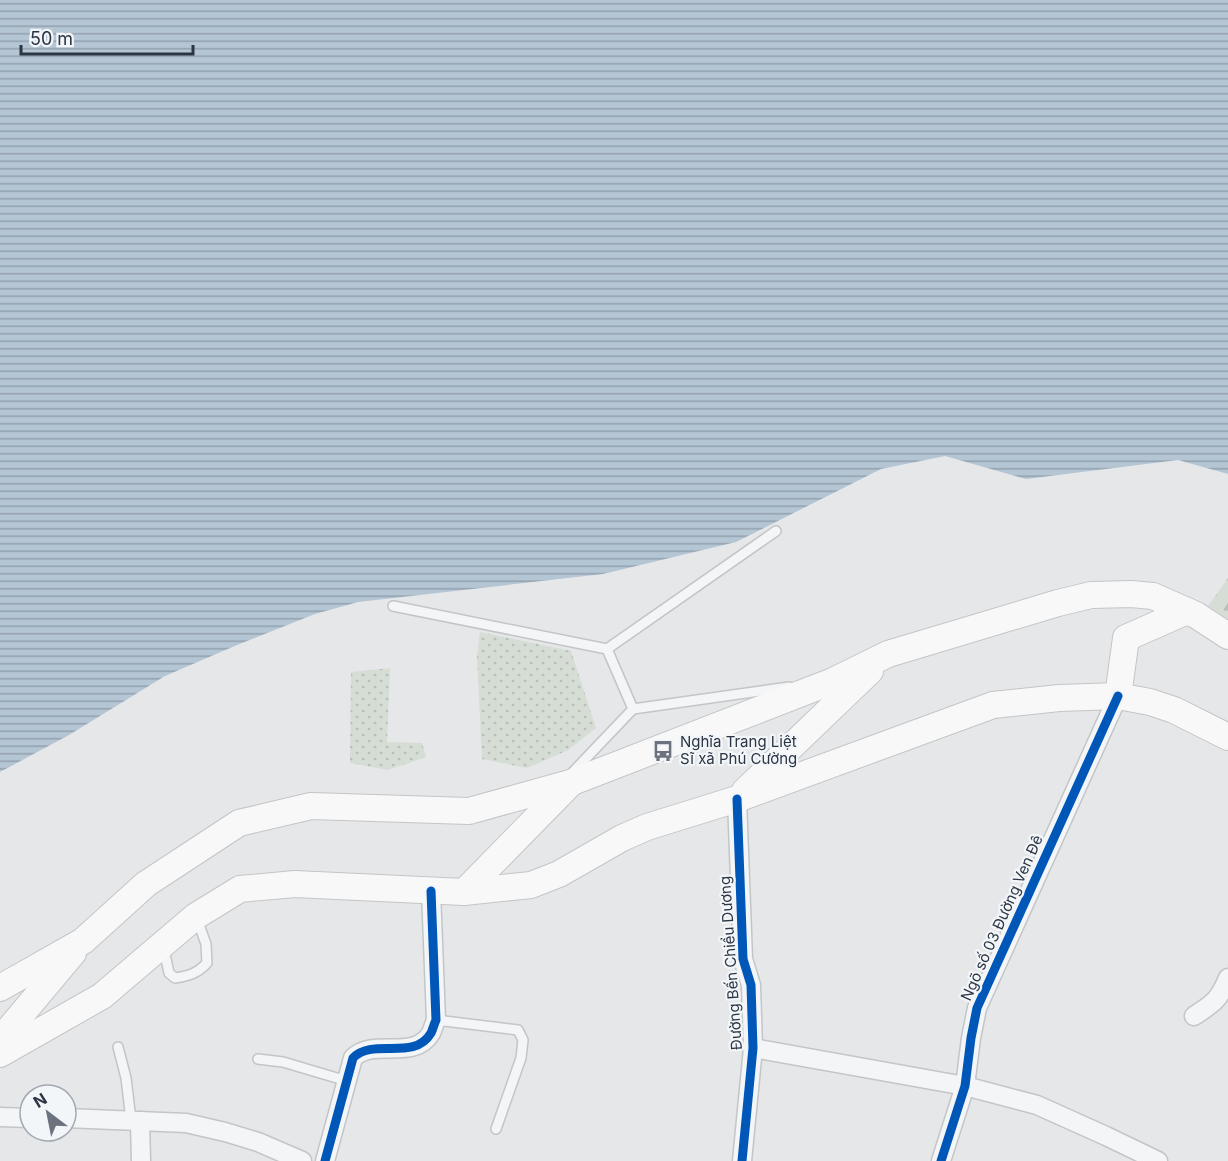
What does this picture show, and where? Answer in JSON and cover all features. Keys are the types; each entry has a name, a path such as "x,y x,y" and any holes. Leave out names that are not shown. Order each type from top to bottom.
{"main road":[{"path":"0,1040 82,941 146,884 239,823 311,806 468,812 565,785 833,681 888,654 1091,595 1153,596 1187,611 1228,636"},
{"path":"1118,696 1126,638 1187,611"},
{"path":"737,799 888,654"},
{"path":"0,1054 102,996 196,916 240,889 295,884 464,892 531,885 560,874 622,838 647,827 737,799 993,705 1059,698 1118,696 1150,702 1174,710 1228,737"},
{"path":"464,892 565,785"},
{"path":"0,987 82,941"}],"street":[{"name":"Ngõ số 03 Đường Ven Đê","path":"940,1161 965,1086 977,1008 1118,696"},
{"name":"Đường Bến Chiểu Dương","path":"737,799 743,959 751,985 753,1048 742,1161"},
{"path":"325,1161 353,1058 359,1052 374,1049 418,1046 430,1035 436,1020 431,891"},
{"path":"1194,1016 1217,999 1228,978"},
{"path":"753,1048 965,1086 1037,1105 1158,1161"},
{"path":"0,1117 18,1118"},
{"path":"78,1118 186,1123 258,1142 302,1161"},
{"path":"135,1120 141,1161"}],"lane":[{"path":"393,606 607,649 776,531"},
{"path":"607,649 633,709"},
{"path":"565,785 633,709 833,681"},
{"path":"164,944 169,973 176,978 200,970 207,963 206,944 196,916"},
{"path":"436,1020 518,1030 523,1040 520,1058 496,1129"},
{"path":"118,1047 135,1120"},
{"path":"258,1059 284,1062 347,1081"}],"green space":[{"path":"1228,578 1228,619 1208,606"},
{"path":"480,632 571,651 596,728 568,750 527,768 482,759 477,657"},
{"path":"390,668 387,742 422,743 426,757 388,770 350,763 351,672"}],"water":[{"path":"0,0 1228,0 1228,474 1178,460 1026,479 945,456 881,469 736,542 603,574 358,602 315,614 165,676 69,735 0,772"}],"cycle path":[{"path":"941,1161 965,1086 977,1008 1118,696"},
{"path":"737,799 743,959 751,985 753,1048 742,1161"},
{"path":"325,1161 353,1058 371,1049 414,1046 424,1042 431,1033 436,1020 431,891"}],"place":[{"name":"Nghĩa Trang Liệt Sĩ xã Phú Cường","path":"663,751"}]}
